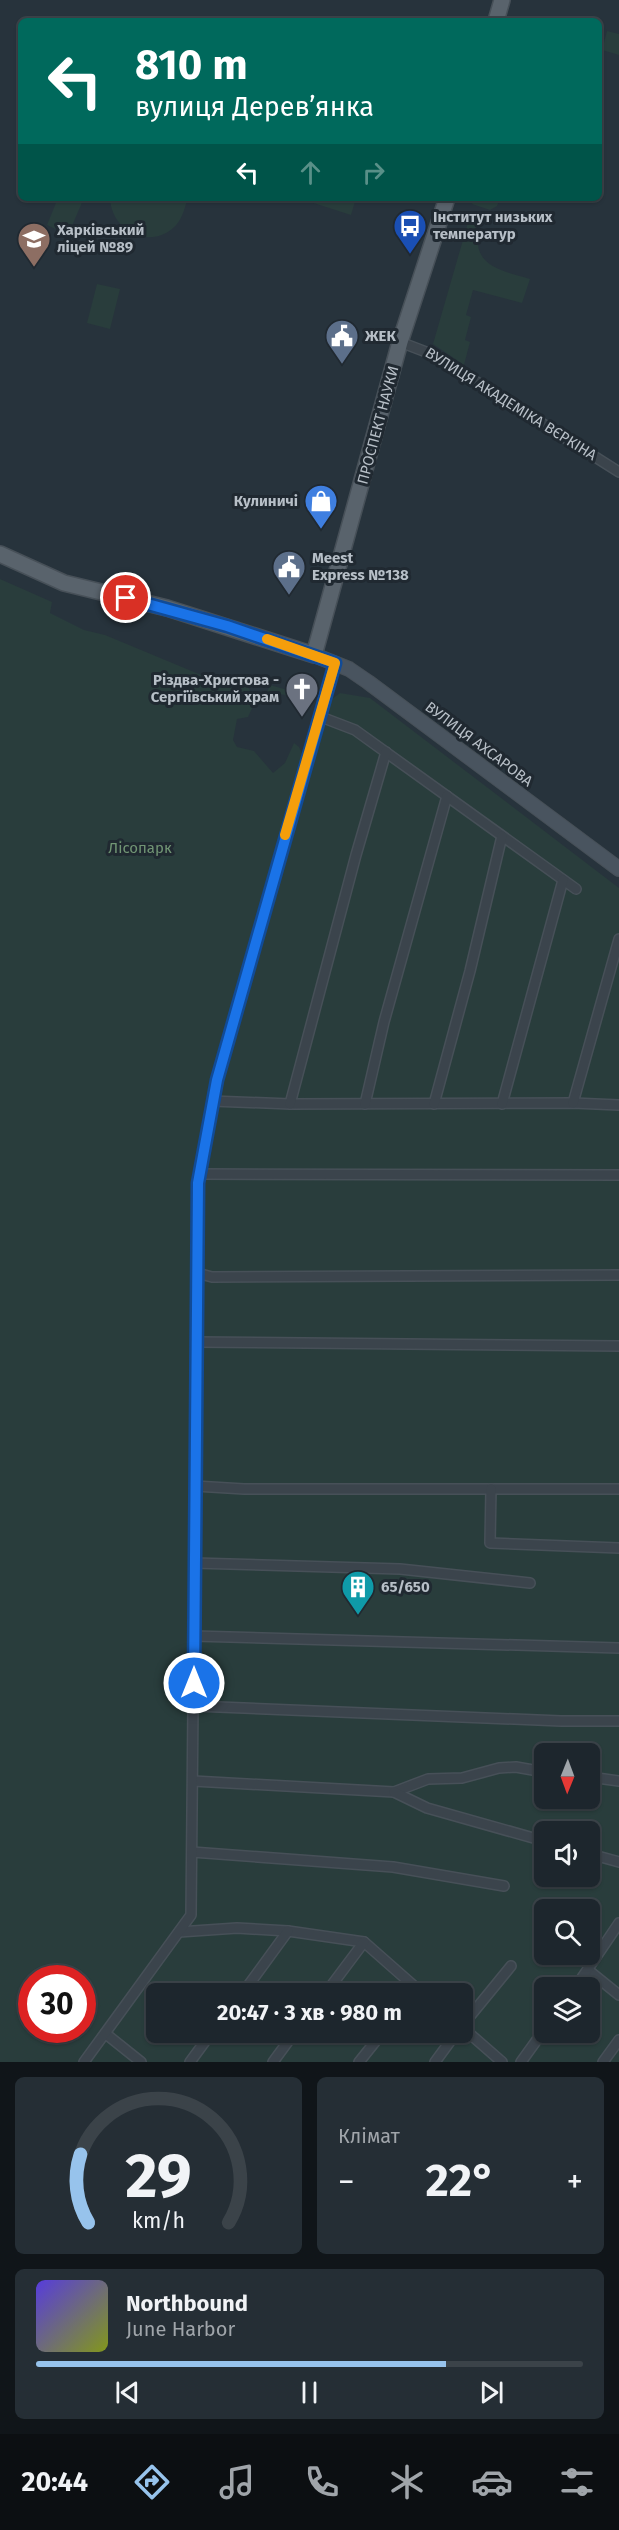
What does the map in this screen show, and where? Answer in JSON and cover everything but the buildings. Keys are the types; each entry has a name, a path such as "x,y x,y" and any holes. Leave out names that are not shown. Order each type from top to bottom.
{"main road":[{"path":"497,18 502,0"},
{"name":"ПРОСПЕКТ НАУКИ","path":"314,655 400,342 446,201"},
{"path":"0,554 64,583 167,608 314,655"},
{"name":"ВУЛИЦЯ АХСАРОВА","path":"314,655 335,663 368,682 619,869"}],"street":[{"name":"ВУЛИЦЯ АКАДЕМІКА ВЄРКІНА","path":"400,342 434,355 619,472"},
{"path":"84,2062 191,1915 199,1174 212,1101 335,663"},
{"path":"321,717 355,730 576,889"},
{"path":"290,1104 356,855 386,752"},
{"path":"365,1104 384,1022 447,796"},
{"path":"434,1104 470,971 502,836"},
{"path":"502,1104 563,880"},
{"path":"573,1103 619,939"},
{"path":"212,1101 290,1104 573,1103 619,1105"},
{"path":"199,1174 619,1175"},
{"path":"197,1273 212,1277 619,1275"},
{"path":"196,1341 619,1346"},
{"path":"195,1486 244,1489 619,1489"},
{"path":"491,1489 490,1543 619,1548"},
{"path":"194,1563 400,1569 530,1583"},
{"path":"194,1636 619,1648"},
{"path":"194,1706 561,1721 619,1721"},
{"path":"394,1792 428,1779 462,1778 499,1768 516,1767 534,1770"},
{"path":"600,1779 619,1781"},
{"path":"193,1781 394,1792 427,1808 534,1838"},
{"path":"192,1852 393,1867 504,1886"},
{"path":"600,1857 619,1862"},
{"path":"583,1977 619,1923"},
{"path":"179,1932 237,1928 288,1931 364,1942 408,1983"},
{"path":"250,1983 288,1931"},
{"path":"333,1983 364,1942"},
{"path":"473,2013 511,1966"},
{"path":"588,1970 619,1995"},
{"path":"106,2034 141,2062"},
{"path":"473,2037 502,2062"},
{"path":"603,2062 619,2040"},
{"path":"190,2062 204,2043"},
{"path":"273,2062 287,2043"},
{"path":"359,2062 374,2043"},
{"path":"435,2062 450,2043"},
{"path":"521,2062 535,2043"}],"green space":[{"path":"607,31 619,34 619,55 602,50"},
{"path":"57,201 83,201 68,235 47,225"},
{"path":"110,201 187,201 177,224 157,237 146,237 125,229 112,210"},
{"path":"307,201 355,201 351,215"},
{"path":"473,201 499,201 497,206 490,210 472,204"},
{"path":"469,219 480,222 478,248 488,263 506,272 530,279 522,303 473,290 466,315 471,317 465,340 470,342 464,365 433,344"},
{"path":"97,284 120,289 110,329 87,323"},
{"name":"Лісопарк","path":"0,579 52,602 50,613 84,630 105,635 218,682 247,684 255,702 248,717 237,719 233,740 237,747 254,751 273,773 285,763 294,743 299,747 303,756 310,756 329,701 340,693 370,698 619,888 619,2062 0,2062"},
{"path":"270,685 298,693 297,697 267,692"}],"slow traffic":[{"path":"267,639 335,663 285,835"}],"place":[{"name":"Інститут низьких температур","path":"410,255"},
{"name":"Харківський ліцей №89","path":"34,268"},
{"name":"ЖЕК","path":"342,365"},
{"name":"Кулиничі","path":"321,530"},
{"name":"Meest Express №138","path":"289,596"},
{"name":"Різдва-Христова - Сергіївський храм","path":"302,718"},
{"name":"65/650","path":"358,1616"}],"route":[{"path":"126,598 227,626 335,663 217,1080 198,1183 194,1683"}]}
